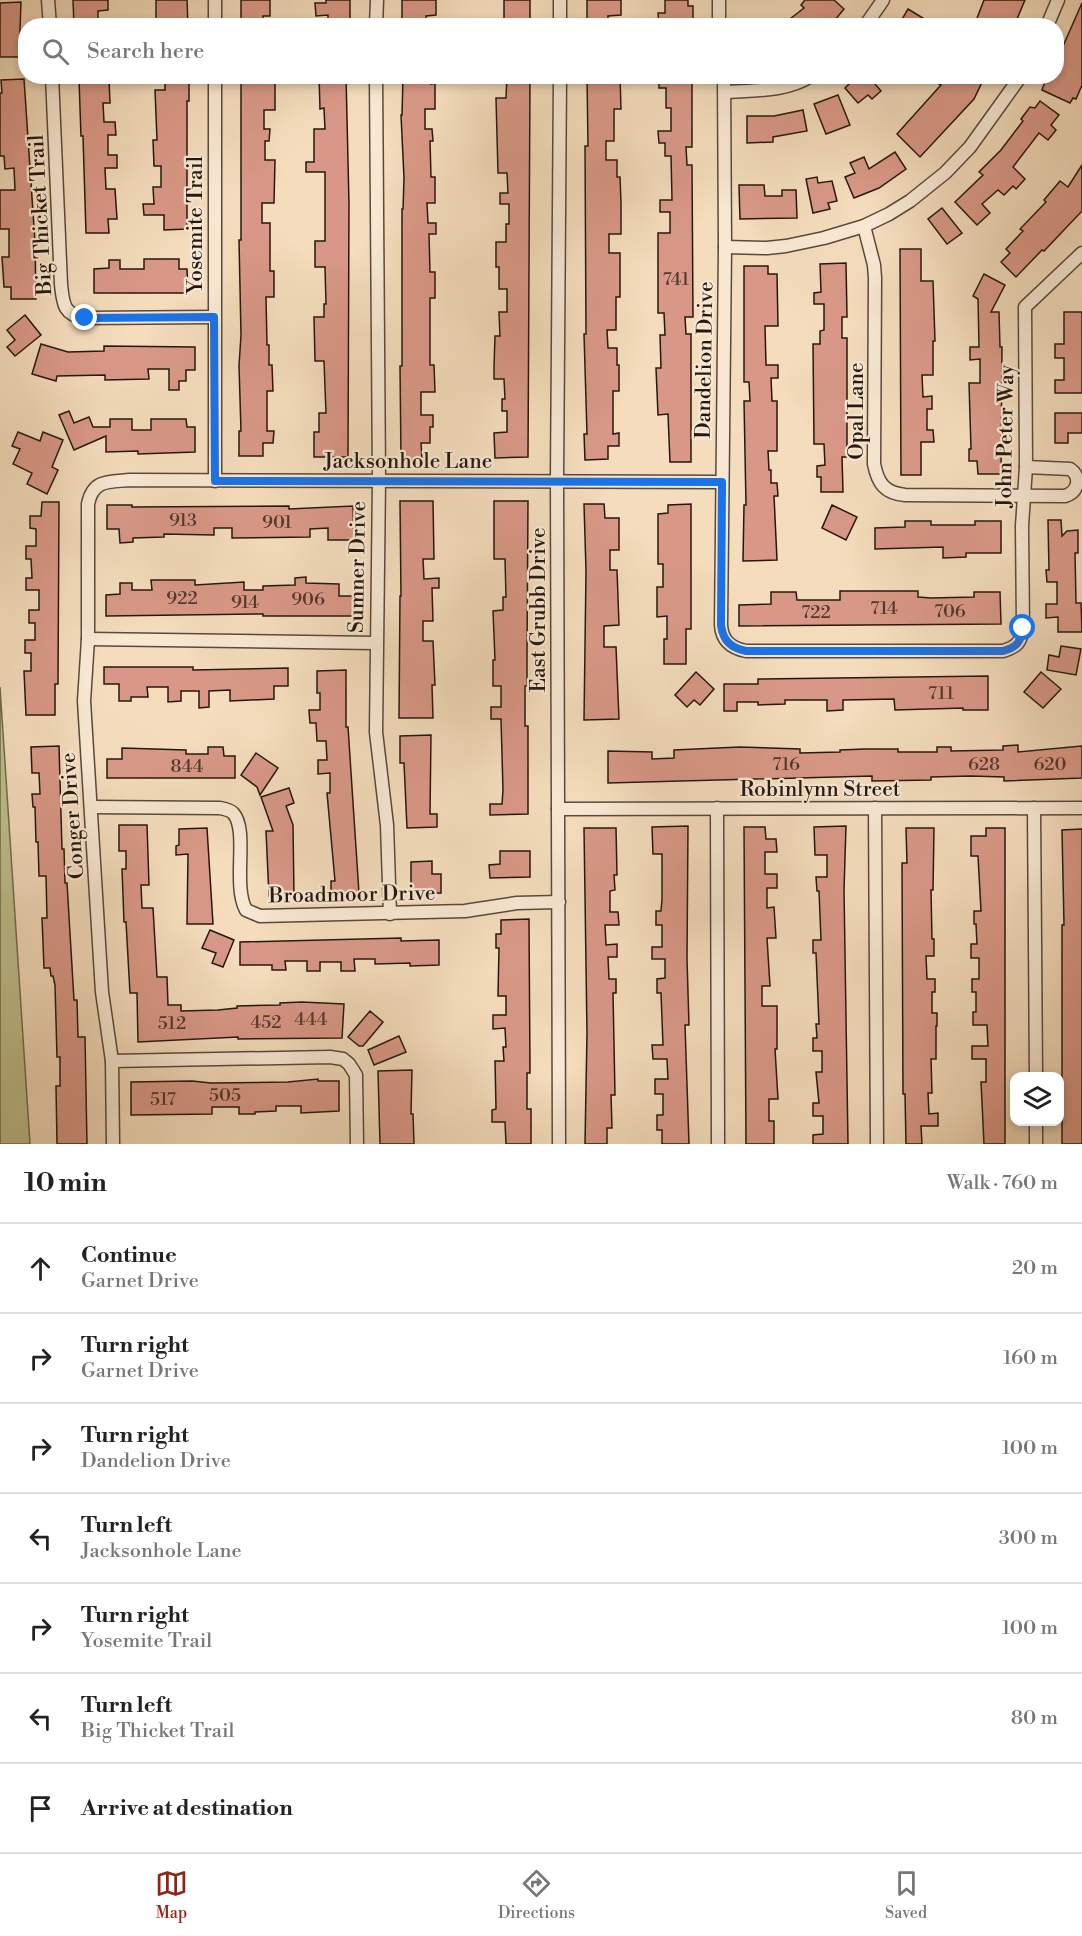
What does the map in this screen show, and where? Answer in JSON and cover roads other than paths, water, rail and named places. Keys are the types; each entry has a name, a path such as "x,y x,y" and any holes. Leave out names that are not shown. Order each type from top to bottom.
{"street":[{"path":"48,0 49,18"},
{"path":"215,0 215,18"},
{"path":"376,0 376,18"},
{"path":"560,0 560,18"},
{"path":"719,0 719,18"},
{"path":"871,18 884,0"},
{"path":"1050,18 1058,0"},
{"name":"Big Thicket Trail","path":"52,84 61,284 67,311 85,318 214,317"},
{"name":"Yosemite Trail","path":"215,84 215,481"},
{"name":"Sumner Drive","path":"376,84 379,480 375,643 376,732 387,825 390,914"},
{"name":"East Grubb Drive","path":"559,1144 557,480 560,84"},
{"name":"Dandelion Drive","path":"724,84 721,625 726,643 738,650 746,651 1003,651 1019,643"},
{"path":"725,92 772,89 793,84"},
{"path":"725,247 786,246 864,226 910,201 945,173 969,147 1016,84"},
{"name":"Opal Lane","path":"864,226 875,278 874,464 878,479 890,493 897,494 1024,497"},
{"name":"John Peter Way","path":"1019,643 1023,628 1022,526 1026,467 1025,307 1082,253"},
{"path":"1024,497 1065,496 1074,493 1078,484 1077,474 1070,469 1026,467"},
{"name":"Jacksonhole Lane","path":"95,487 105,482 130,480 722,482"},
{"name":"Conger Drive","path":"95,487 90,494 88,504 88,639 84,701 102,992 112,1061 113,1144"},
{"path":"88,639 375,643"},
{"name":"Broadmoor Drive","path":"91,807 220,808 228,810 234,814 240,829 240,896 246,910 260,916 465,911 517,903 559,902"},
{"path":"717,808 718,1144"},
{"path":"875,808 877,1144"},
{"path":"1034,808 1036,1072"},
{"name":"Robinlynn Street","path":"558,809 1082,808"},
{"path":"112,1061 330,1057 343,1059 356,1076 357,1144"},
{"path":"1036,1126 1036,1144"}]}
